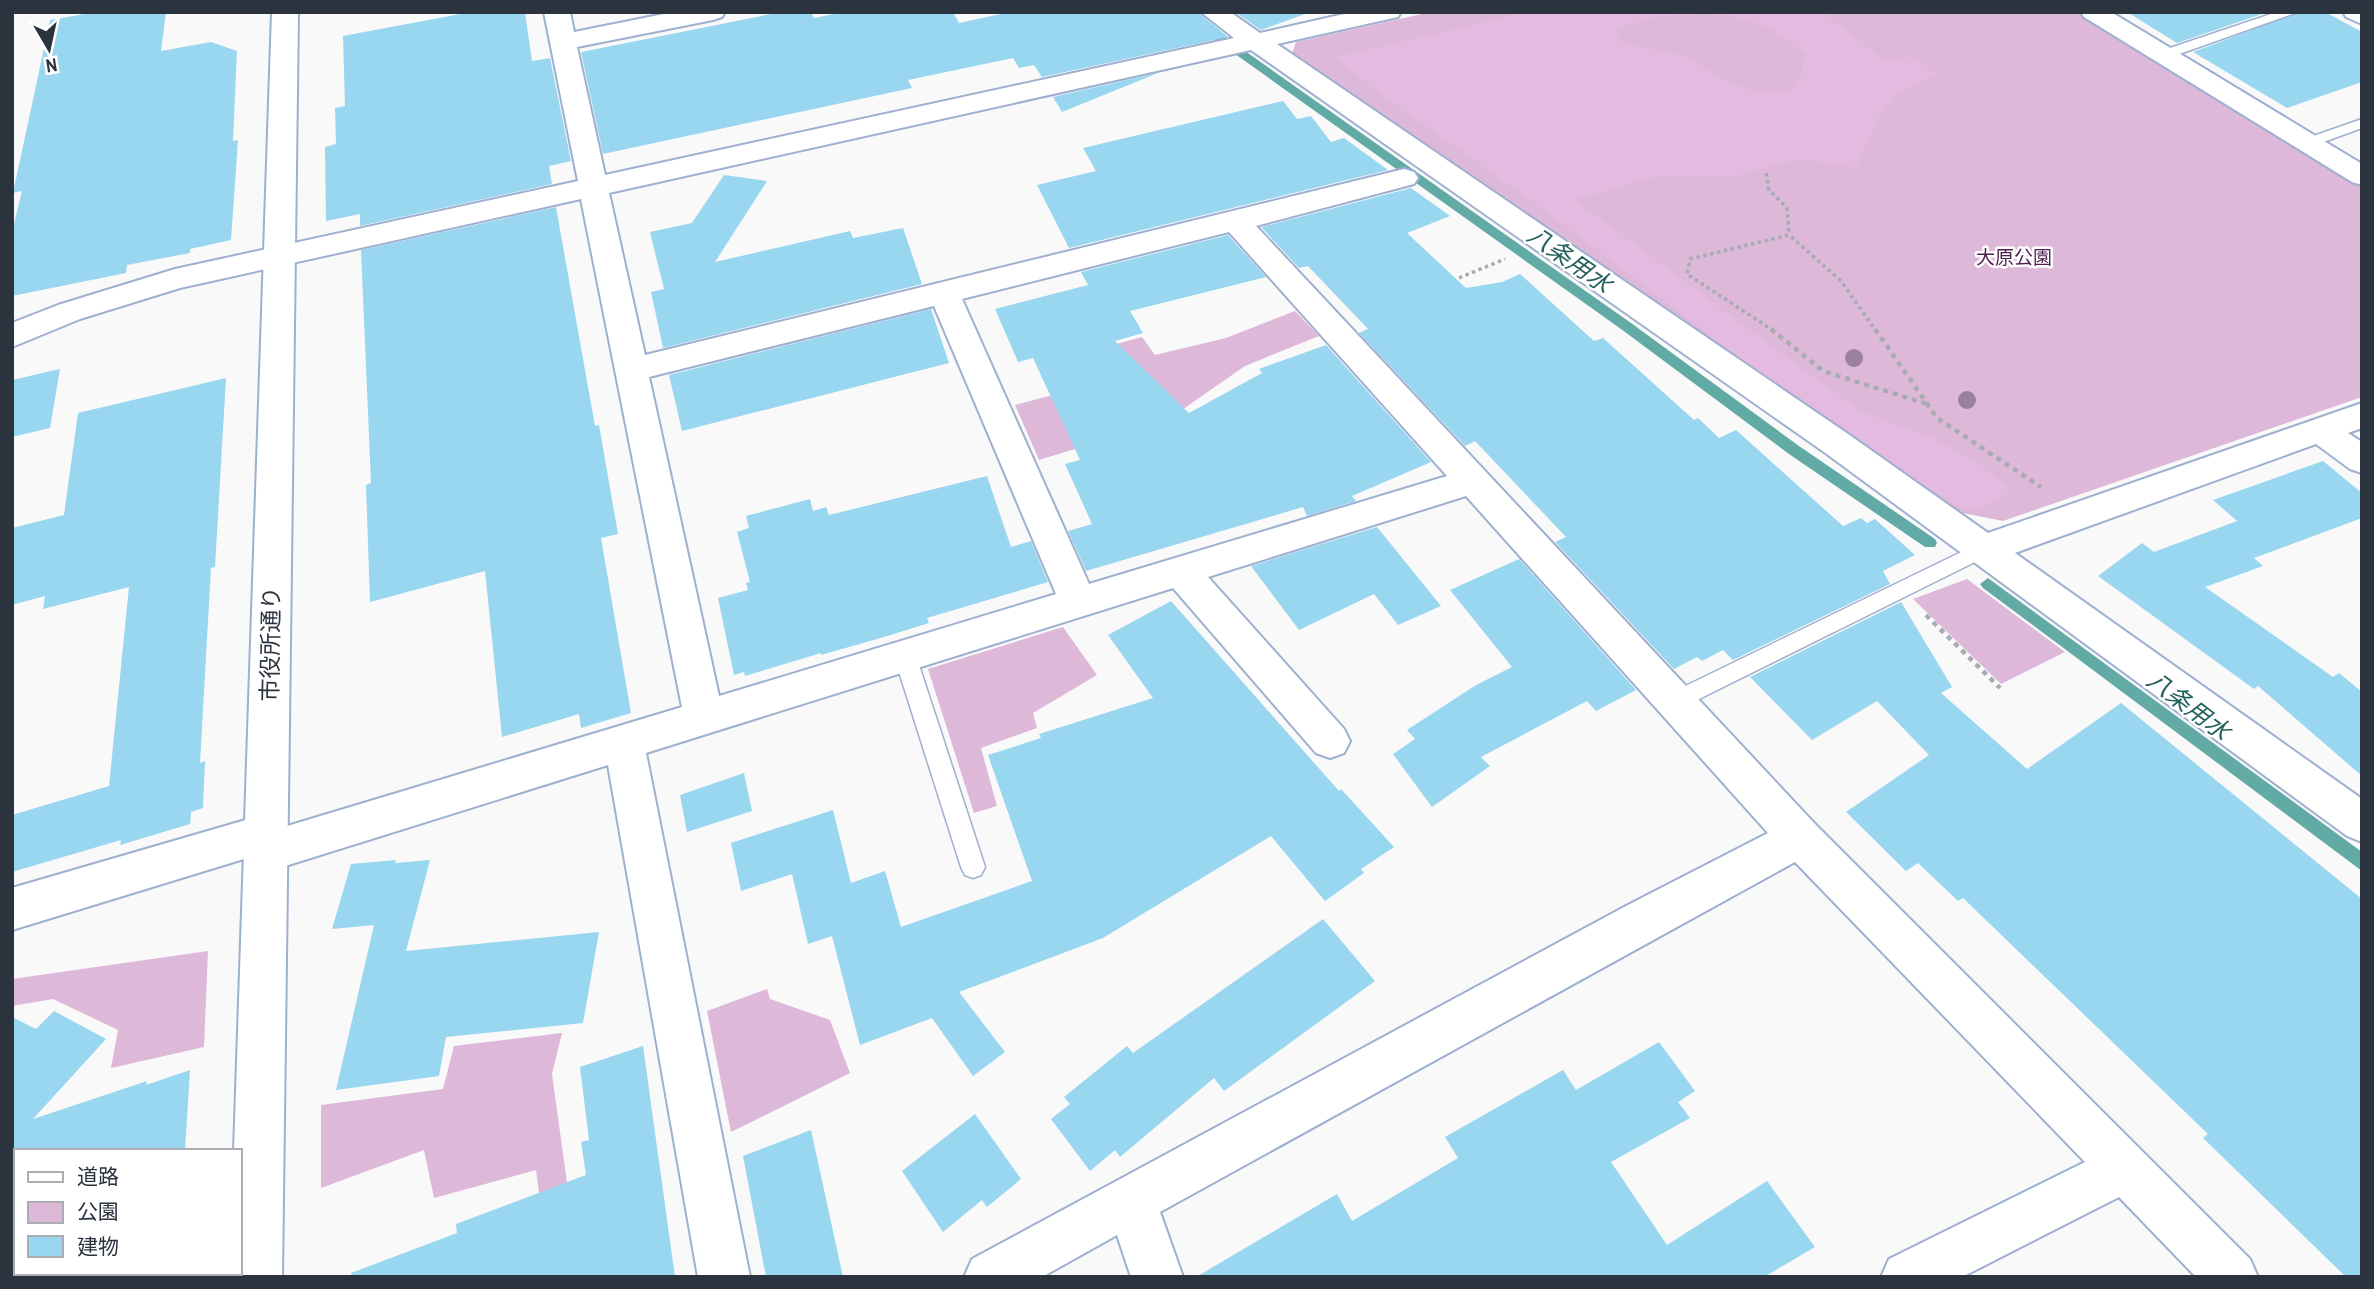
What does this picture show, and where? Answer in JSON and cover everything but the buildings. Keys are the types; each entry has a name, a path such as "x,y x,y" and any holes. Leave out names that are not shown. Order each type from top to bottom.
{"street":[{"name":"市役所通り","path":"256,1277 285,12"},
{"path":"557,12 704,718"},
{"path":"563,42 713,12"},
{"path":"1213,12 1242,45 1836,443 2362,823"},
{"path":"12,336 69,312 175,279 1389,12"},
{"path":"2093,12 2362,176"},
{"path":"2354,12 2362,16"},
{"path":"631,370 1236,222 1404,178"},
{"path":"1236,222 1800,838 2232,1277"},
{"path":"944,293 1078,603"},
{"path":"1984,549 2362,415"},
{"path":"2320,430 2362,460"},
{"path":"12,909 266,843 624,742 1473,481"},
{"path":"1180,571 1330,741"},
{"path":"624,742 724,1277"},
{"path":"989,1277 1131,1202 1642,921 1800,838"},
{"path":"1907,1277 2125,1168"},
{"path":"1131,1202 1157,1277"}],"lane":[{"path":"2163,55 2291,12"},
{"path":"2307,143 2362,123"},
{"path":"1675,701 1984,549"},
{"path":"905,656 974,867"}],"path":[{"path":"1766,173 1769,190 1787,208 1789,235 1841,281 1937,418 2083,514"},
{"path":"1789,235 1690,259 1687,274 1769,327 1823,371 1927,404"},
{"path":"1459,278 1509,257"},
{"path":"1900,590 2000,688"}],"green space":[{"name":"大原公園","path":"1431,12 2077,12 2362,187 2362,397 2003,521 1958,512 1292,53 1296,42"},
{"path":"1295,311 1319,336 1245,366 1166,421 1039,460 1015,405 1082,387 1068,357 1142,337 1155,355 1226,338"},
{"path":"1967,579 2065,652 2001,684 1913,599"},
{"path":"1063,627 1097,675 1033,713 1037,728 981,748 997,806 974,813 928,669"},
{"path":"208,951 204,1047 111,1068 118,1030 53,999 12,1006 12,979"},
{"path":"767,989 770,999 830,1020 850,1073 731,1132 707,1011"},
{"path":"562,1033 552,1074 580,1277 550,1277 536,1170 434,1198 424,1150 321,1188 321,1105 443,1089 454,1046"}],"shaded area":[{"path":"1527,12 1822,12 1886,61 1914,56 1937,75 1896,94 1878,118 1856,168 1798,159 1735,176 1655,177 1575,200 1860,411 1934,438 1979,464 2011,490 1980,510 1961,508 1837,432 1543,209 1376,91 1336,57","holes":["1709,13 1749,21 1771,30 1805,54 1801,77 1794,90 1770,92 1747,89 1717,76 1684,55 1623,43 1614,30 1654,17"]}],"waterway":[{"name":"八条用水","path":"1204,27 1626,326 1794,450 1930,543"},
{"name":"八条用水","path":"1988,584 2362,863"}]}
